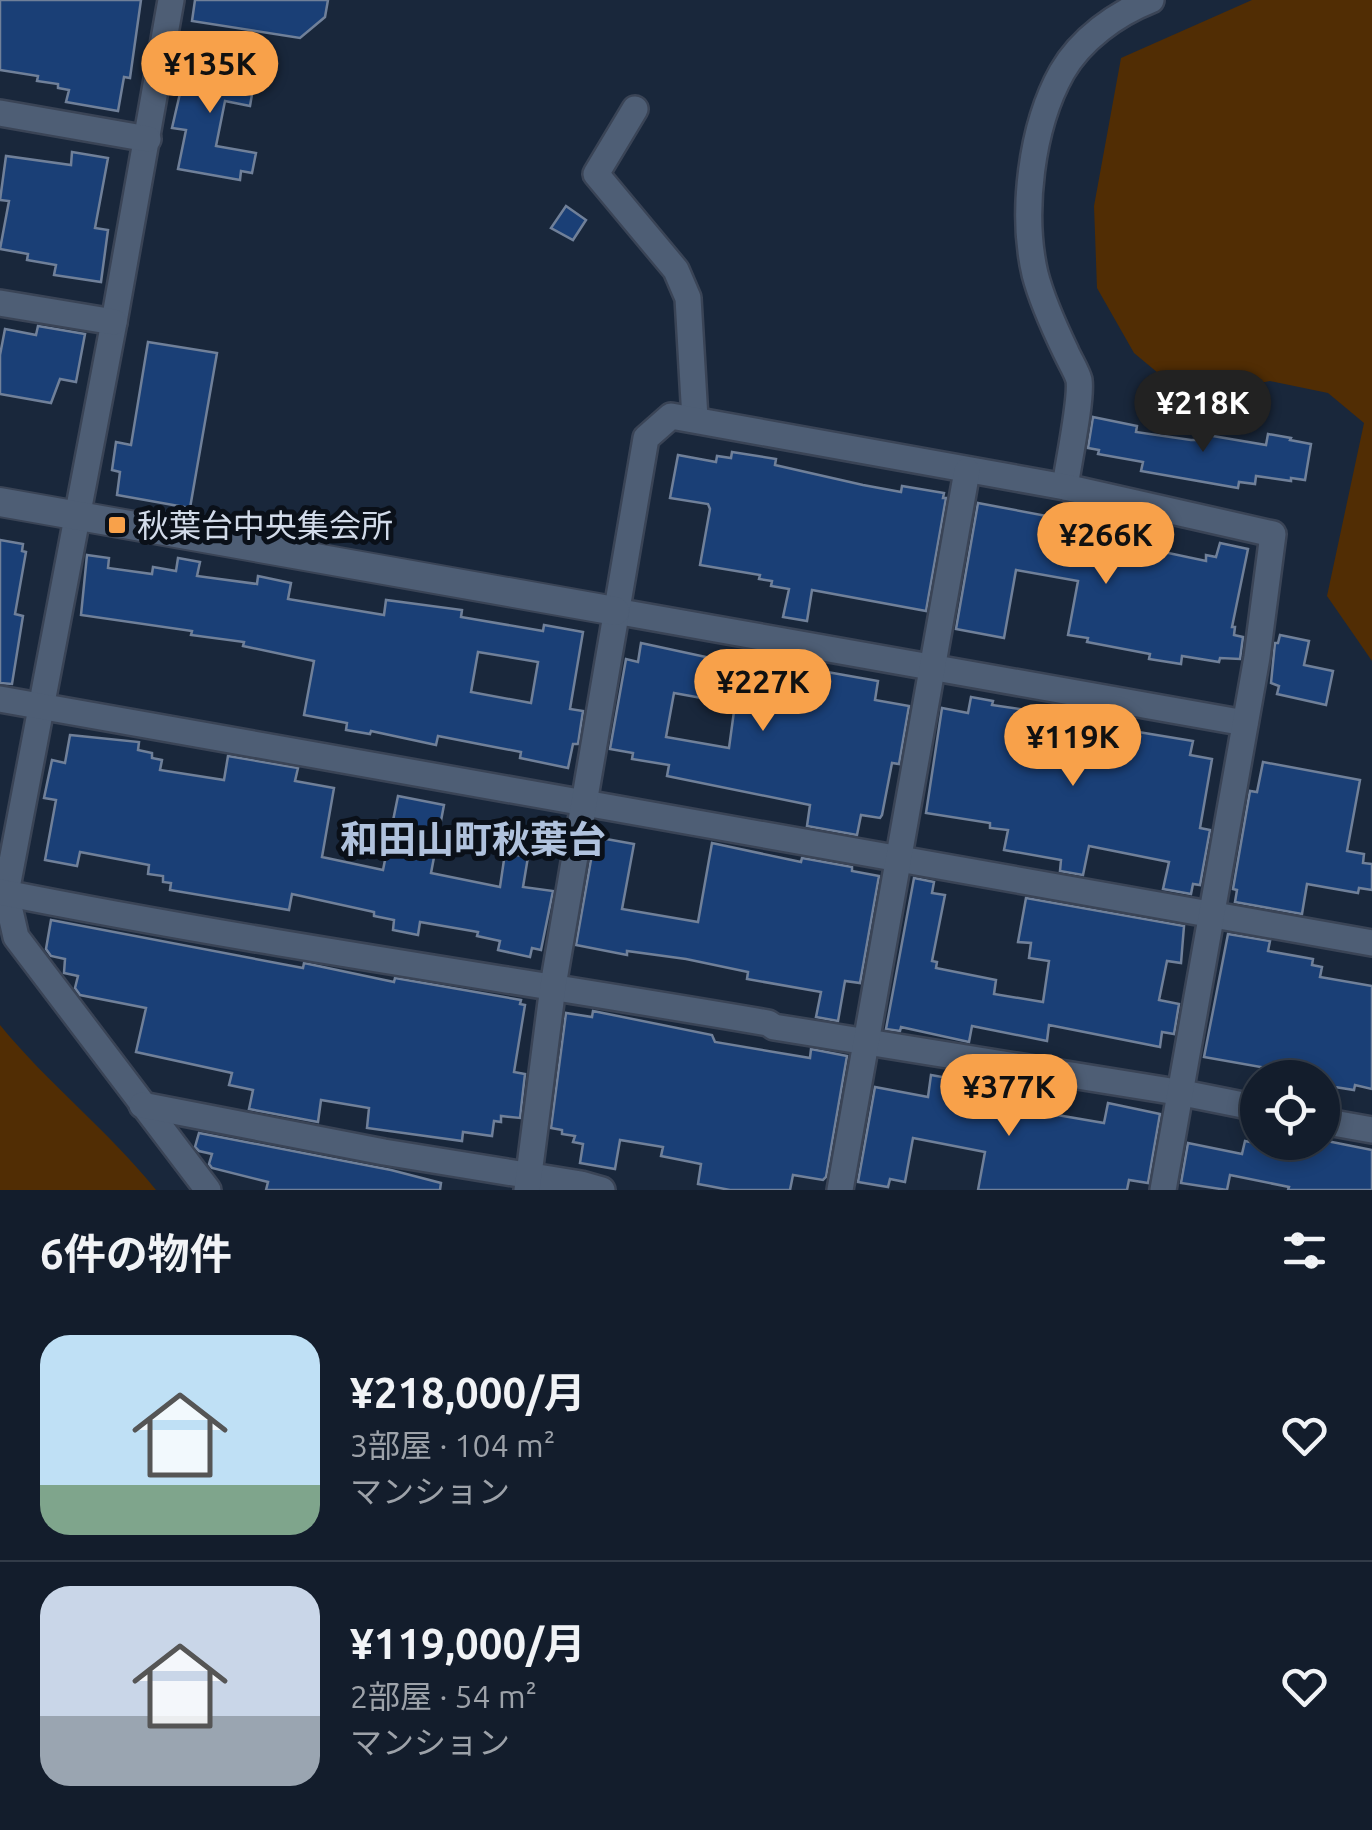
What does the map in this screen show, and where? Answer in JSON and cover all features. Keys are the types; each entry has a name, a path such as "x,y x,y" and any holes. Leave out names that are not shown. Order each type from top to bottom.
{"street":[{"path":"170,0 78,516 3,893 16,938 208,1190"},
{"path":"1065,488 1079,381 1035,275 1026,228 1030,187 1041,126 1062,72 1083,43 1109,22 1150,0"},
{"path":"636,108 596,174 676,270 688,298 695,420"},
{"path":"0,113 148,139"},
{"path":"0,303 114,322"},
{"path":"528,1184 553,986 646,438 671,416 1065,488 1273,534 1183,1093 1163,1190"},
{"path":"840,1190 967,472"},
{"path":"0,502 1245,723"},
{"path":"0,699 1372,943"},
{"path":"3,893 444,972 553,986 1240,1104"},
{"path":"142,1105 528,1184 582,1184 602,1190"},
{"path":"1340,1124 1372,1130"}],"shaded area":[{"path":"1252,0 1372,0 1372,661 1327,596 1364,423 1328,393 1270,381 1187,397 1134,353 1097,288 1094,206 1121,58"},
{"path":"0,1025 119,1148 156,1190 0,1190"}],"building":[{"path":"0,0 141,0 130,78 124,77 118,111 66,102 69,90 58,88 58,84 37,81 38,76 0,70"},
{"path":"195,0 328,0 325,17 300,38 192,21"},
{"path":"179,57 256,71 250,106 225,101 216,146 256,153 252,173 241,171 240,180 178,169 186,130 172,128 181,89 172,87"},
{"path":"72,152 108,158 95,228 108,230 101,282 54,275 56,265 27,260 28,254 0,249 9,201 0,200 6,156 71,165"},
{"path":"566,206 586,220 573,240 551,228"},
{"path":"38,326 85,334 76,382 60,379 51,403 0,394 5,329 36,335"},
{"path":"148,342 217,353 190,508 117,495 120,472 112,470 116,442 131,445"},
{"path":"1093,417 1137,426 1136,432 1191,440 1206,440 1207,435 1266,445 1268,434 1291,438 1311,444 1305,480 1256,476 1255,484 1239,482 1238,488 1141,471 1143,462 1098,454 1099,450 1088,448"},
{"path":"732,452 776,459 775,465 863,485 901,492 902,486 944,493 926,611 812,590 807,621 783,617 789,589 771,586 772,581 759,579 760,575 700,565 710,509 708,504 670,498 678,455 716,462 717,456 731,458"},
{"path":"978,503 1073,521 1071,528 1141,541 1140,547 1206,561 1206,555 1216,557 1220,543 1248,549 1232,627 1234,635 1243,637 1240,659 1220,658 1219,662 1182,656 1181,664 1149,659 1150,654 1068,635 1078,581 1016,570 1004,638 956,629"},
{"path":"0,540 23,544 22,551 26,552 15,614 23,616 12,684 0,683"},
{"path":"87,555 109,558 108,568 152,574 153,567 176,571 178,558 200,562 197,576 257,584 258,576 291,583 288,599 384,615 386,600 462,610 461,617 543,631 544,625 583,632 570,709 583,711 578,744 573,744 568,768 520,758 521,752 438,736 436,745 371,731 370,734 346,730 347,723 304,715 314,661 243,646 244,642 191,635 192,631 81,615","holes":["478,652 538,662 531,703 471,692"]},
{"path":"1280,635 1309,641 1304,665 1333,671 1326,705 1277,694 1279,686 1271,683 1275,643"},
{"path":"641,643 729,662 728,669 766,676 763,690 806,696 808,684 825,687 827,672 878,681 875,700 909,706 899,764 892,763 882,815 861,815 857,835 807,826 810,805 667,776 669,765 632,759 633,753 610,749 626,659 638,662","holes":["674,693 735,704 729,748 666,737"]},
{"path":"971,697 993,701 992,705 1047,713 1046,718 1113,733 1114,728 1193,741 1190,755 1212,759 1200,828 1210,830 1200,885 1193,884 1191,894 1163,889 1169,862 1089,846 1083,875 1060,871 1061,860 1004,850 1008,830 990,828 990,823 926,813 942,708 968,713"},
{"path":"70,735 139,742 138,750 162,760 160,770 224,780 228,756 298,768 295,781 334,788 322,857 383,870 398,796 444,805 431,873 500,887 505,853 528,857 523,887 553,891 541,950 532,948 530,957 498,950 500,941 477,936 478,932 420,922 418,935 393,930 394,920 374,916 374,912 292,894 289,910 170,890 171,883 163,882 163,876 148,874 149,865 80,852 77,866 45,860 56,800 44,798 52,760 65,763"},
{"path":"1263,762 1360,780 1347,851 1364,854 1363,863 1372,864 1372,890 1359,888 1358,893 1307,884 1302,914 1235,902 1237,890 1233,889 1250,791 1257,792"},
{"path":"595,837 634,844 622,909 698,922 712,843 801,862 802,858 852,867 852,871 879,876 860,983 845,981 838,1021 816,1017 821,992 747,979 748,972 686,959 627,951 627,955 576,945"},
{"path":"914,878 934,882 932,893 945,895 932,961 937,962 936,968 996,980 994,994 1043,1002 1049,961 1029,958 1031,943 1018,942 1026,898 1184,926 1181,963 1167,961 1159,1000 1179,1004 1174,1034 1162,1032 1160,1047 1049,1025 1047,1041 972,1026 969,1042 901,1027 900,1031 886,1029"},
{"path":"51,920 303,968 304,963 394,982 395,978 521,1000 520,1004 525,1005 514,1072 525,1074 520,1118 501,1116 501,1122 494,1121 492,1136 463,1132 462,1141 367,1128 369,1108 321,1100 318,1122 249,1109 253,1090 229,1085 232,1073 136,1052 146,1008 80,995 75,988 78,976 64,973 65,959 51,956 46,949"},
{"path":"1228,934 1270,941 1268,951 1313,959 1312,965 1322,967 1320,977 1372,986 1372,1089 1355,1085 1354,1090 1340,1088 1340,1060 1240,1060 1240,1063 1204,1057"},
{"path":"593,1011 712,1035 715,1042 810,1058 811,1049 847,1056 826,1177 823,1180 793,1175 790,1190 730,1190 698,1184 701,1164 661,1156 663,1147 620,1140 615,1169 580,1163 583,1144 573,1142 575,1136 551,1128 566,1013 592,1017"},
{"path":"931,1075 1031,1093 1028,1110 1104,1123 1108,1103 1160,1114 1148,1183 1129,1180 1127,1190 978,1190 985,1152 913,1138 905,1182 890,1179 888,1187 858,1182 875,1087 928,1097"},
{"path":"199,1133 391,1170 441,1183 440,1190 266,1190 268,1182 212,1168 212,1154 195,1147"},
{"path":"1188,1143 1240,1154 1240,1160 1340,1160 1340,1144 1372,1150 1372,1190 1288,1190 1289,1187 1230,1175 1227,1190 1181,1183"}],"place":[{"name":"秋葉台中央集会所","path":"117,525"}],"district":[{"name":"和田山町秋葉台","path":"473,839"}]}
